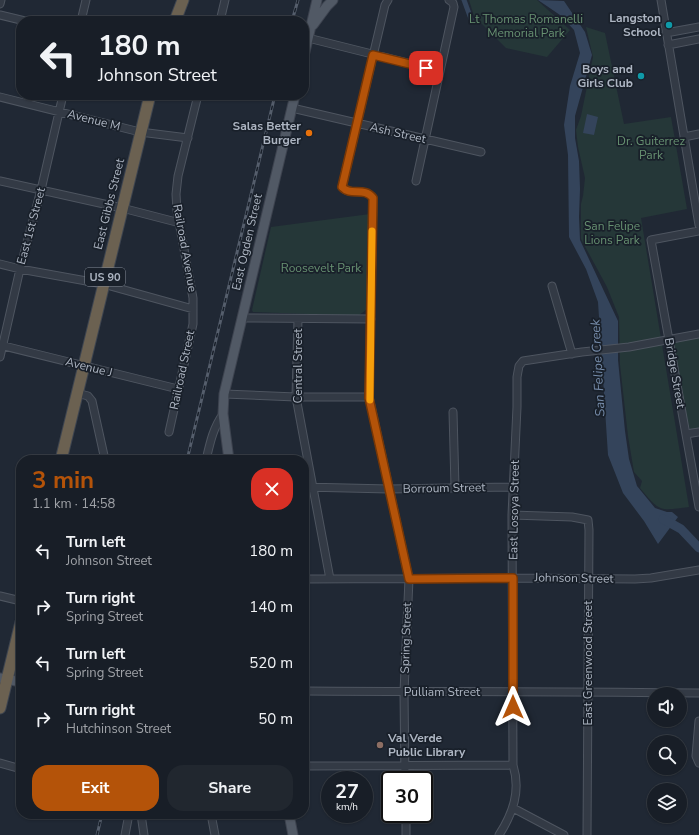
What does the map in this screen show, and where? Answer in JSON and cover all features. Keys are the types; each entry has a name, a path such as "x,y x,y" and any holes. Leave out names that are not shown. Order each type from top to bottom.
{"highway":[{"path":"177,16 183,0"},
{"name":"East Gibbs Street","path":"62,455 149,100"},
{"path":"0,708 3,678 16,638"}],"main road":[{"path":"309,34 317,0"},
{"path":"309,34 327,6 333,0"},
{"name":"East Ogden Street","path":"228,455 223,414 224,394 294,100"},
{"path":"3,678 16,681"},
{"path":"3,678 16,684"},
{"path":"290,819 293,835"}],"street":[{"path":"0,4 1,0"},
{"path":"82,16 86,0"},
{"path":"221,16 225,0"},
{"path":"416,181 454,7 453,3 449,0"},
{"path":"660,0 699,225"},
{"path":"357,123 386,3"},
{"path":"0,15 16,19"},
{"path":"666,33 699,27"},
{"path":"309,34 373,55 440,72"},
{"path":"668,45 699,39"},
{"name":"Avenue M","path":"0,97 140,132 188,138"},
{"name":"East 1st Street","path":"0,357 1,345 41,190 62,100"},
{"name":"Railroad Avenue","path":"192,308 193,298 177,211 177,182 197,100"},
{"name":"Ash Street","path":"292,108 481,152"},
{"name":"Spring Street","path":"357,123 342,187 348,191 367,193 373,198 369,398 409,579 404,692 405,771"},
{"path":"684,137 699,134"},
{"path":"0,181 122,208 180,223"},
{"name":"Bridge Street","path":"699,231 651,240 699,502"},
{"path":"0,264 103,284 192,308"},
{"path":"552,286 572,354"},
{"name":"Railroad Street","path":"169,432 192,324 192,308"},
{"path":"242,318 371,319"},
{"name":"Central Street","path":"298,319 296,397 304,455"},
{"name":"East Losoya Street","path":"499,835 509,820 516,796 516,774 513,765 512,515 518,366 523,361 630,347 699,334"},
{"name":"Avenue J","path":"1,345 178,389"},
{"path":"77,393 88,396 92,401 104,455"},
{"path":"224,394 369,398"},
{"path":"453,412 455,487"},
{"path":"207,455 216,424 223,414"},
{"path":"686,434 699,432"},
{"name":"Borroum Street","path":"309,488 389,489 513,487"},
{"name":"Central Street","path":"309,492 330,579"},
{"name":"East Greenwood Street","path":"512,515 572,517 588,520 587,835"},
{"name":"Johnson Street","path":"309,580 651,578 699,570"},
{"path":"0,596 16,600"},
{"name":"Pulliam Street","path":"309,691 513,693 588,691 699,693"},
{"path":"699,721 696,756 699,763"},
{"path":"0,763 16,768"},
{"path":"309,766 513,765"},
{"path":"513,808 564,835"},
{"path":"125,835 128,819"},
{"path":"142,819 144,835"},
{"path":"212,819 215,835"},
{"path":"406,823 406,835"}],"green space":[{"name":"Lt Thomas Romanelli Memorial Park","path":"469,0 537,0 570,30 547,57 506,48 474,16"},
{"name":"San Felipe Lions Park","path":"586,27 605,33 624,124 671,117 687,209 641,218 689,507 672,509 661,508 656,506 640,488 642,481 634,472 628,436 620,365 619,317 607,287 581,239 581,204 585,178 576,130 581,116 593,57"},
{"name":"Roosevelt Park","path":"370,214 367,309 358,316 253,312 252,310 271,227"},
{"path":"699,338 699,429 690,430 669,343"}],"water":[{"path":"538,0 564,1 585,32 592,55 575,116 575,138 579,161 580,240 618,321 618,360 625,431 629,459 637,486 655,508 672,512 678,517 658,544 644,521 623,493 608,455 598,302 586,269 569,237 568,155 564,125 570,86 580,53 574,30 560,15"},
{"path":"587,114 598,117 594,135 583,133"}],"waterway":[{"path":"464,0 471,19"},
{"name":"San Felipe Creek","path":"663,519 681,529 699,548"}],"railway":[{"path":"293,16 298,0"},
{"path":"188,455 274,100"},
{"path":"97,835 101,819"}],"slow traffic":[{"path":"370,400 372,231"}],"place":[{"name":"Langston School","path":"669,25"},
{"name":"Boys and Girls Club","path":"641,76"},
{"name":"Salas Better Burger","path":"309,133"},
{"name":"Val Verde Public Library","path":"380,745"}],"route":[{"path":"426,68 373,55 342,187 344,190 348,191 370,194 373,198 369,398 409,579 513,578 513,707"}],"park label":[{"name":"Dr. Guiterrez Park","path":"651,148"}]}
